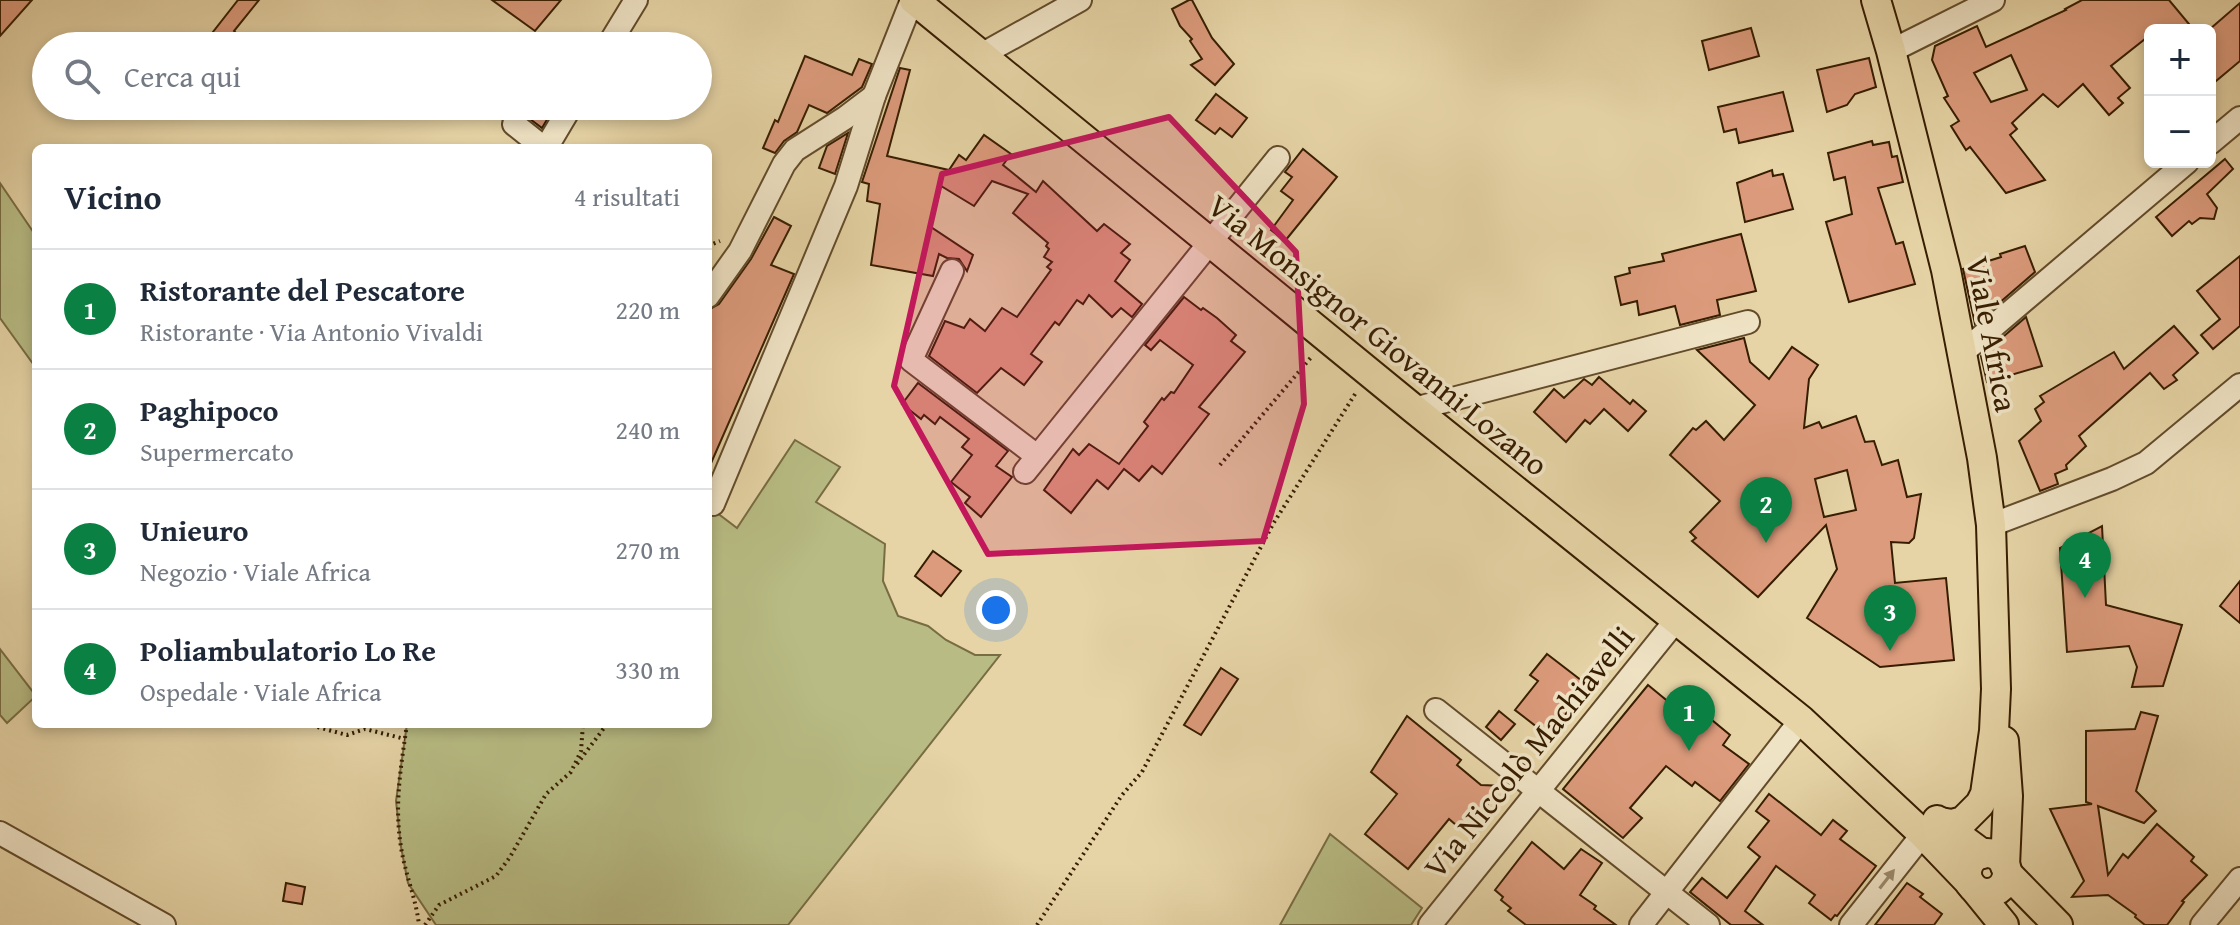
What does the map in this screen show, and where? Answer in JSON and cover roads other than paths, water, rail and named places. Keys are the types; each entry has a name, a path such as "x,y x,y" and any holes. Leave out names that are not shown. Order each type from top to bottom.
{"main road":[{"name":"Via Monsignor Giovanni Lozano","path":"913,0 1801,720 1931,828 1989,882 2058,925"},
{"name":"Viale Africa","path":"1876,0 1946,270 1982,458 1991,525 1996,689"},
{"path":"1931,828 1963,821 1980,804 1985,794 1996,689"},
{"path":"1989,882 2008,796 1996,689"},
{"path":"1994,731 1997,791 1989,882 2026,925"}],"street":[{"path":"617,32 636,0"},
{"path":"713,504 846,186 874,96 913,0"},
{"path":"981,55 1080,0"},
{"path":"1891,51 1993,0"},
{"path":"712,290 740,251 784,164 795,150 874,96"},
{"path":"2216,138 2240,118"},
{"path":"547,144 562,120"},
{"path":"514,124 540,144"},
{"path":"952,271 911,360 1031,464 1278,158"},
{"path":"1962,353 2180,168"},
{"path":"1414,409 1748,322"},
{"path":"1991,525 2146,463 2240,385"},
{"name":"Via Niccolò Machiavelli","path":"1430,925 1677,619"},
{"path":"1436,710 1708,925"},
{"path":"1641,925 1801,720"},
{"path":"1851,925 1931,828"},
{"path":"0,833 164,925"},
{"path":"2202,925 2240,879"}],"place":[{"name":"Paghipoco","path":"1766,543"},
{"name":"Poliambulatorio Lo Re","path":"2085,598"},
{"name":"Unieuro","path":"1890,651"},
{"name":"Ristorante del Pescatore","path":"1689,751"}]}
